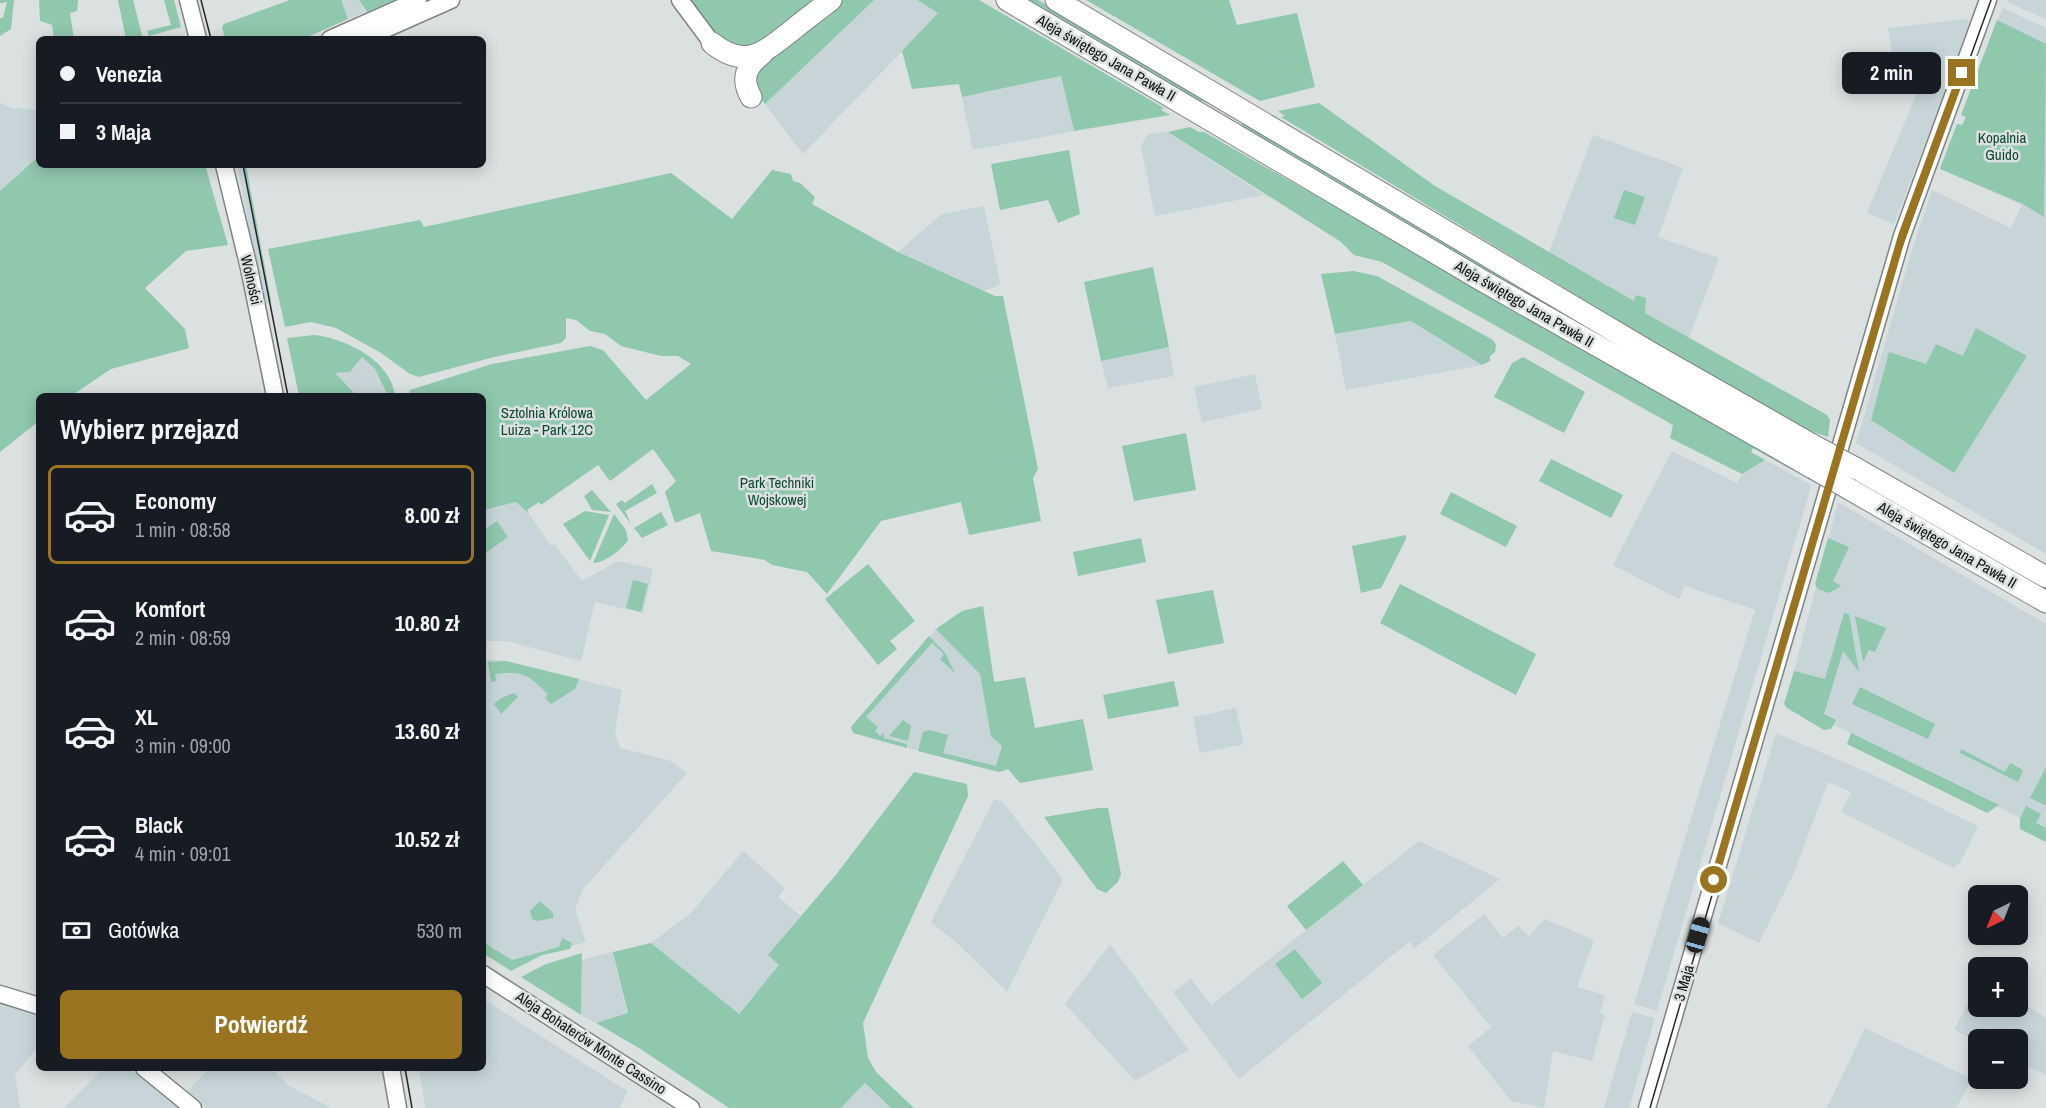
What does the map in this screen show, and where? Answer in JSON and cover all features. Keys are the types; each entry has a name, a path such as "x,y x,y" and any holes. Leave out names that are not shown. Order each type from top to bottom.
{"main road":[{"path":"751,97 746,89 744,75 753,62 831,0"},
{"name":"Aleja świętego Jana Pawła II","path":"1007,0 1503,292 1816,458 1857,469 2046,577"},
{"name":"Aleja świętego Jana Pawła II","path":"1056,0 1262,120 1653,354 1816,458 1851,490 2016,584 2046,604"},
{"path":"712,43 733,56 744,57 764,52"}],"street":[{"path":"188,0 197,36"},
{"path":"337,36 418,0"},
{"path":"370,36 451,0"},
{"path":"680,0 712,43"},
{"name":"3 Maja","path":"1647,1108 1902,236 1988,0"},
{"name":"Wolności","path":"225,168 249,268 274,393"},
{"name":"Aleja Bohaterów Monte Cassino","path":"486,977 691,1108"},
{"path":"0,994 36,1005"},
{"path":"148,1071 193,1108"},
{"path":"392,1071 398,1108"}],"shaded area":[{"path":"341,0 359,0 365,12 348,19"},
{"path":"874,0 917,0 939,13 803,154 765,104"},
{"path":"2008,0 2046,0 2046,19 2007,2"},
{"path":"2003,8 2046,28 2046,554 1856,443 1911,253 1932,190 2011,228 2022,205 1940,169 1957,124 1962,125 1966,117 1961,115"},
{"path":"1966,19 1970,22 1970,28 1894,224 1867,213 1934,52 1892,55 1888,28"},
{"path":"1061,76 1074,131 973,150 962,97"},
{"path":"0,103 14,109 19,107 36,110 36,159 0,191"},
{"path":"1168,132 1264,195 1155,216 1141,146 1148,134"},
{"path":"1593,135 1683,168 1658,237 1719,258 1689,338 1644,313 1634,302 1549,252"},
{"path":"238,168 244,168 269,303 264,304"},
{"path":"984,206 1000,283 995,287 983,291 898,252 942,214"},
{"path":"1411,321 1482,365 1346,390 1335,334"},
{"path":"1169,347 1174,376 1108,388 1101,361"},
{"path":"362,357 375,369 387,393 354,393 335,373 350,372"},
{"path":"1255,374 1262,409 1202,422 1194,387"},
{"path":"1672,451 1737,483 1742,474 1765,460 1810,484 1810,490 1657,1011 1634,1004 1755,610 1685,586 1679,599 1613,565"},
{"path":"516,502 529,514 551,546 554,544 582,581 618,561 653,569 643,613 595,602 581,661 507,641 486,641 486,509"},
{"path":"1838,502 2046,624 2046,831 1814,715 1794,671"},
{"path":"983,606 1007,771 993,771 853,733 851,728 936,629 962,611"},
{"path":"486,659 506,661 622,690 615,732 620,748 671,761 687,773 583,889 575,910 586,942 506,964 486,951"},
{"path":"1236,708 1244,744 1200,753 1193,717"},
{"path":"1776,733 1867,772 1978,826 1960,863 1953,868 1841,812 1851,792 1828,782 1793,875 1759,943 1718,923"},
{"path":"994,800 1002,801 1063,879 1007,992 957,943 931,922"},
{"path":"1419,841 1500,879 1415,948 1409,942 1239,1079 1173,992 1191,979 1211,1005"},
{"path":"743,851 785,888 778,897 801,916 769,955 780,965 738,1014 651,943 691,913"},
{"path":"1484,914 1503,938 1518,926 1529,936 1545,919 1594,940 1577,987 1605,995 1600,1013 1605,1015 1592,1061 1553,1051 1544,1108 1511,1101 1468,1046 1491,1027 1433,955"},
{"path":"1110,944 1189,1050 1135,1081 1065,1004"},
{"path":"613,952 628,1016 596,1023 581,1015 582,960"},
{"path":"486,1001 627,1091 620,1108 425,1108 419,1071 486,1071"},
{"path":"1968,1003 1968,1017 2028,1017 2028,1006 2046,1018 2046,1075 2028,1066 2028,1029 1968,1029 1968,1037 1954,1030"},
{"path":"0,1005 36,1014 36,1049 15,1075 20,1108 0,1108"},
{"path":"1632,1012 1655,1018 1629,1108 1604,1108"},
{"path":"1865,1028 1968,1077 1968,1086 1956,1108 1827,1108"},
{"path":"101,1071 132,1071 178,1108 64,1108"},
{"path":"207,1071 274,1071 288,1085 331,1108 207,1108 186,1092"},
{"path":"865,1083 891,1108 841,1108"}],"green space":[{"path":"0,0 14,0 11,29 0,36 0,18 3,18 7,2 0,3"},
{"path":"39,0 78,0 77,11 70,13 74,36 54,36 52,25 40,21"},
{"path":"118,0 133,0 142,36 125,36"},
{"path":"164,0 174,0 181,27 149,36 147,31 171,25"},
{"path":"290,0 341,0 348,19 310,36 224,36 222,27 224,24"},
{"path":"359,0 395,0 367,12"},
{"path":"687,0 825,0 770,44 727,49"},
{"path":"838,0 874,0 765,104 752,88 749,73"},
{"path":"917,0 979,0 1164,108 1161,110 1170,115 1074,131 1061,76 962,97 959,84 912,89 902,51 938,13"},
{"path":"1025,0 1038,0 1209,100 1198,102"},
{"path":"1086,0 1229,0 1237,25 1297,13 1315,87 1260,101"},
{"name":"Kopalnia Guido","path":"1997,20 2046,44 2044,217 2021,203 1940,169 1957,124 1962,125 1966,117 1961,115"},
{"path":"1319,103 1435,186 1634,301 1636,295 1646,298 1645,313 1827,415 1830,420 1828,437 1805,429 1713,378 1281,117 1285,116 1278,111"},
{"path":"1247,123 1704,394 1549,309 1240,125"},
{"path":"1190,127 1204,132 1810,477 1810,480 1753,448 1751,452 1765,460 1742,474 1670,438 1673,425 1382,262 1354,255 1341,242 1168,132"},
{"path":"1069,150 1080,214 1058,223 1048,200 1000,210 991,164"},
{"path":"36,159 36,168 206,168 228,245 186,251 145,288 185,329 189,348 111,369 75,393 36,393 36,423 0,452 0,191"},
{"path":"244,168 247,168 271,301 269,303"},
{"path":"772,170 791,174 793,181 800,183 815,197 812,204 898,252 995,296 1003,296 1038,469 1033,478 1041,521 969,535 961,502 881,521 827,594 807,572 772,565 765,560 711,551 700,513 675,523 665,492 676,481 653,449 610,481 598,465 541,505 539,502 527,510 529,514 516,502 486,509 486,393 409,393 410,390 492,364 590,346 603,350 646,400 691,364 678,356 661,356 621,346 605,334 590,331 576,320 566,318 566,338 561,343 494,357 419,377 410,374 381,353 336,328 311,322 285,327 268,249 420,220 424,227 671,173 732,219"},
{"path":"1624,190 1645,197 1635,225 1614,218"},
{"path":"1153,267 1169,347 1101,361 1084,282"},
{"path":"1353,271 1377,276 1493,340 1496,345 1495,352 1490,356 1490,361 1482,365 1411,321 1335,334 1321,274"},
{"path":"1976,328 2027,356 1954,473 1871,420 1889,352 1926,364 1936,344 1963,356"},
{"path":"314,335 352,346 376,362 392,383 394,393 387,393 375,369 362,357 350,372 335,373 354,393 298,393 287,338"},
{"path":"1523,357 1585,392 1564,433 1494,397 1512,363"},
{"path":"1186,433 1196,490 1134,501 1122,446"},
{"path":"1551,459 1623,495 1611,518 1539,481"},
{"path":"652,484 657,493 625,511 631,524 616,504 622,500 625,503"},
{"path":"592,490 611,512 592,510 584,496"},
{"path":"1451,492 1517,526 1506,547 1440,514"},
{"path":"585,511 609,515 590,561 563,524"},
{"path":"661,512 668,525 642,538 634,528"},
{"path":"614,514 626,530 628,540 612,555 593,563"},
{"path":"497,521 508,537 486,553 486,529"},
{"path":"1406,535 1381,588 1361,593 1352,546"},
{"path":"1141,538 1146,562 1078,576 1073,552"},
{"path":"1828,538 1849,547 1833,581 1841,586 1829,593 1818,589 1815,584"},
{"path":"868,564 915,621 890,641 897,649 878,665 825,599"},
{"path":"633,580 648,584 641,612 626,608"},
{"path":"1400,584 1536,654 1516,695 1380,623"},
{"path":"1213,590 1224,643 1168,654 1156,600"},
{"path":"983,606 994,682 1025,677 1035,728 1083,719 1093,770 1020,783 1008,769 999,772 918,751 923,732 930,730 948,735 943,753 996,766 1002,746 991,736 980,674 936,629 962,611"},
{"path":"1844,613 1849,614 1859,672 1843,651 1824,714 1836,720 1831,729 1824,730 1784,704 1794,671 1825,679"},
{"path":"1855,616 1886,628 1875,652 1869,650 1863,662"},
{"path":"929,636 945,653 955,673 940,659 944,654 932,643 866,717 878,727 875,731 880,736 884,733 884,738 907,744 907,748 853,733 851,727"},
{"path":"506,661 579,679 575,689 551,704 545,698 548,694 524,675 495,674 496,681 491,682 488,662"},
{"path":"1174,681 1179,706 1108,719 1103,695"},
{"path":"1860,687 1935,724 1928,739 1852,704"},
{"path":"514,693 518,697 501,714 494,704 501,698"},
{"path":"903,720 911,726 908,741 889,736"},
{"path":"1851,733 1999,805 1987,813 1847,744"},
{"path":"1961,749 2005,772 2010,763 2023,770 2018,782 1960,753"},
{"path":"2046,767 2046,803 2045,805 2030,798"},
{"path":"914,772 967,784 968,796 863,1023 868,1058 876,1072 914,1108 891,1108 865,1083 841,1108 729,1108 639,1048 596,1023 628,1013 613,952 651,943 739,1014 779,965 768,955 835,876"},
{"path":"2026,806 2041,814 2036,823 2046,828 2046,842 2020,829 2020,819"},
{"path":"1108,808 1121,874 1118,882 1106,893 1097,889 1044,817"},
{"path":"1343,861 1363,885 1306,930 1287,906"},
{"path":"540,901 553,913 553,918 538,921 532,919 530,911"},
{"path":"562,938 572,943 570,949 542,955 511,971 486,955 486,944 512,960 559,947"},
{"path":"1295,949 1322,983 1302,999 1275,964"},
{"path":"582,953 581,1015 521,977 546,964"}],"tram line":[{"path":"201,0 210,36"},
{"path":"1650,1108 1897,260 1991,0"},
{"path":"244,168 287,393"},
{"path":"406,1071 412,1108"}],"route":[{"path":"1714,880 1902,236 1962,73"}],"park label":[{"name":"Sztolnia Królowa Luiza - Park 12C","path":"547,422"},
{"name":"Park Techniki Wojskowej","path":"777,492"}]}
